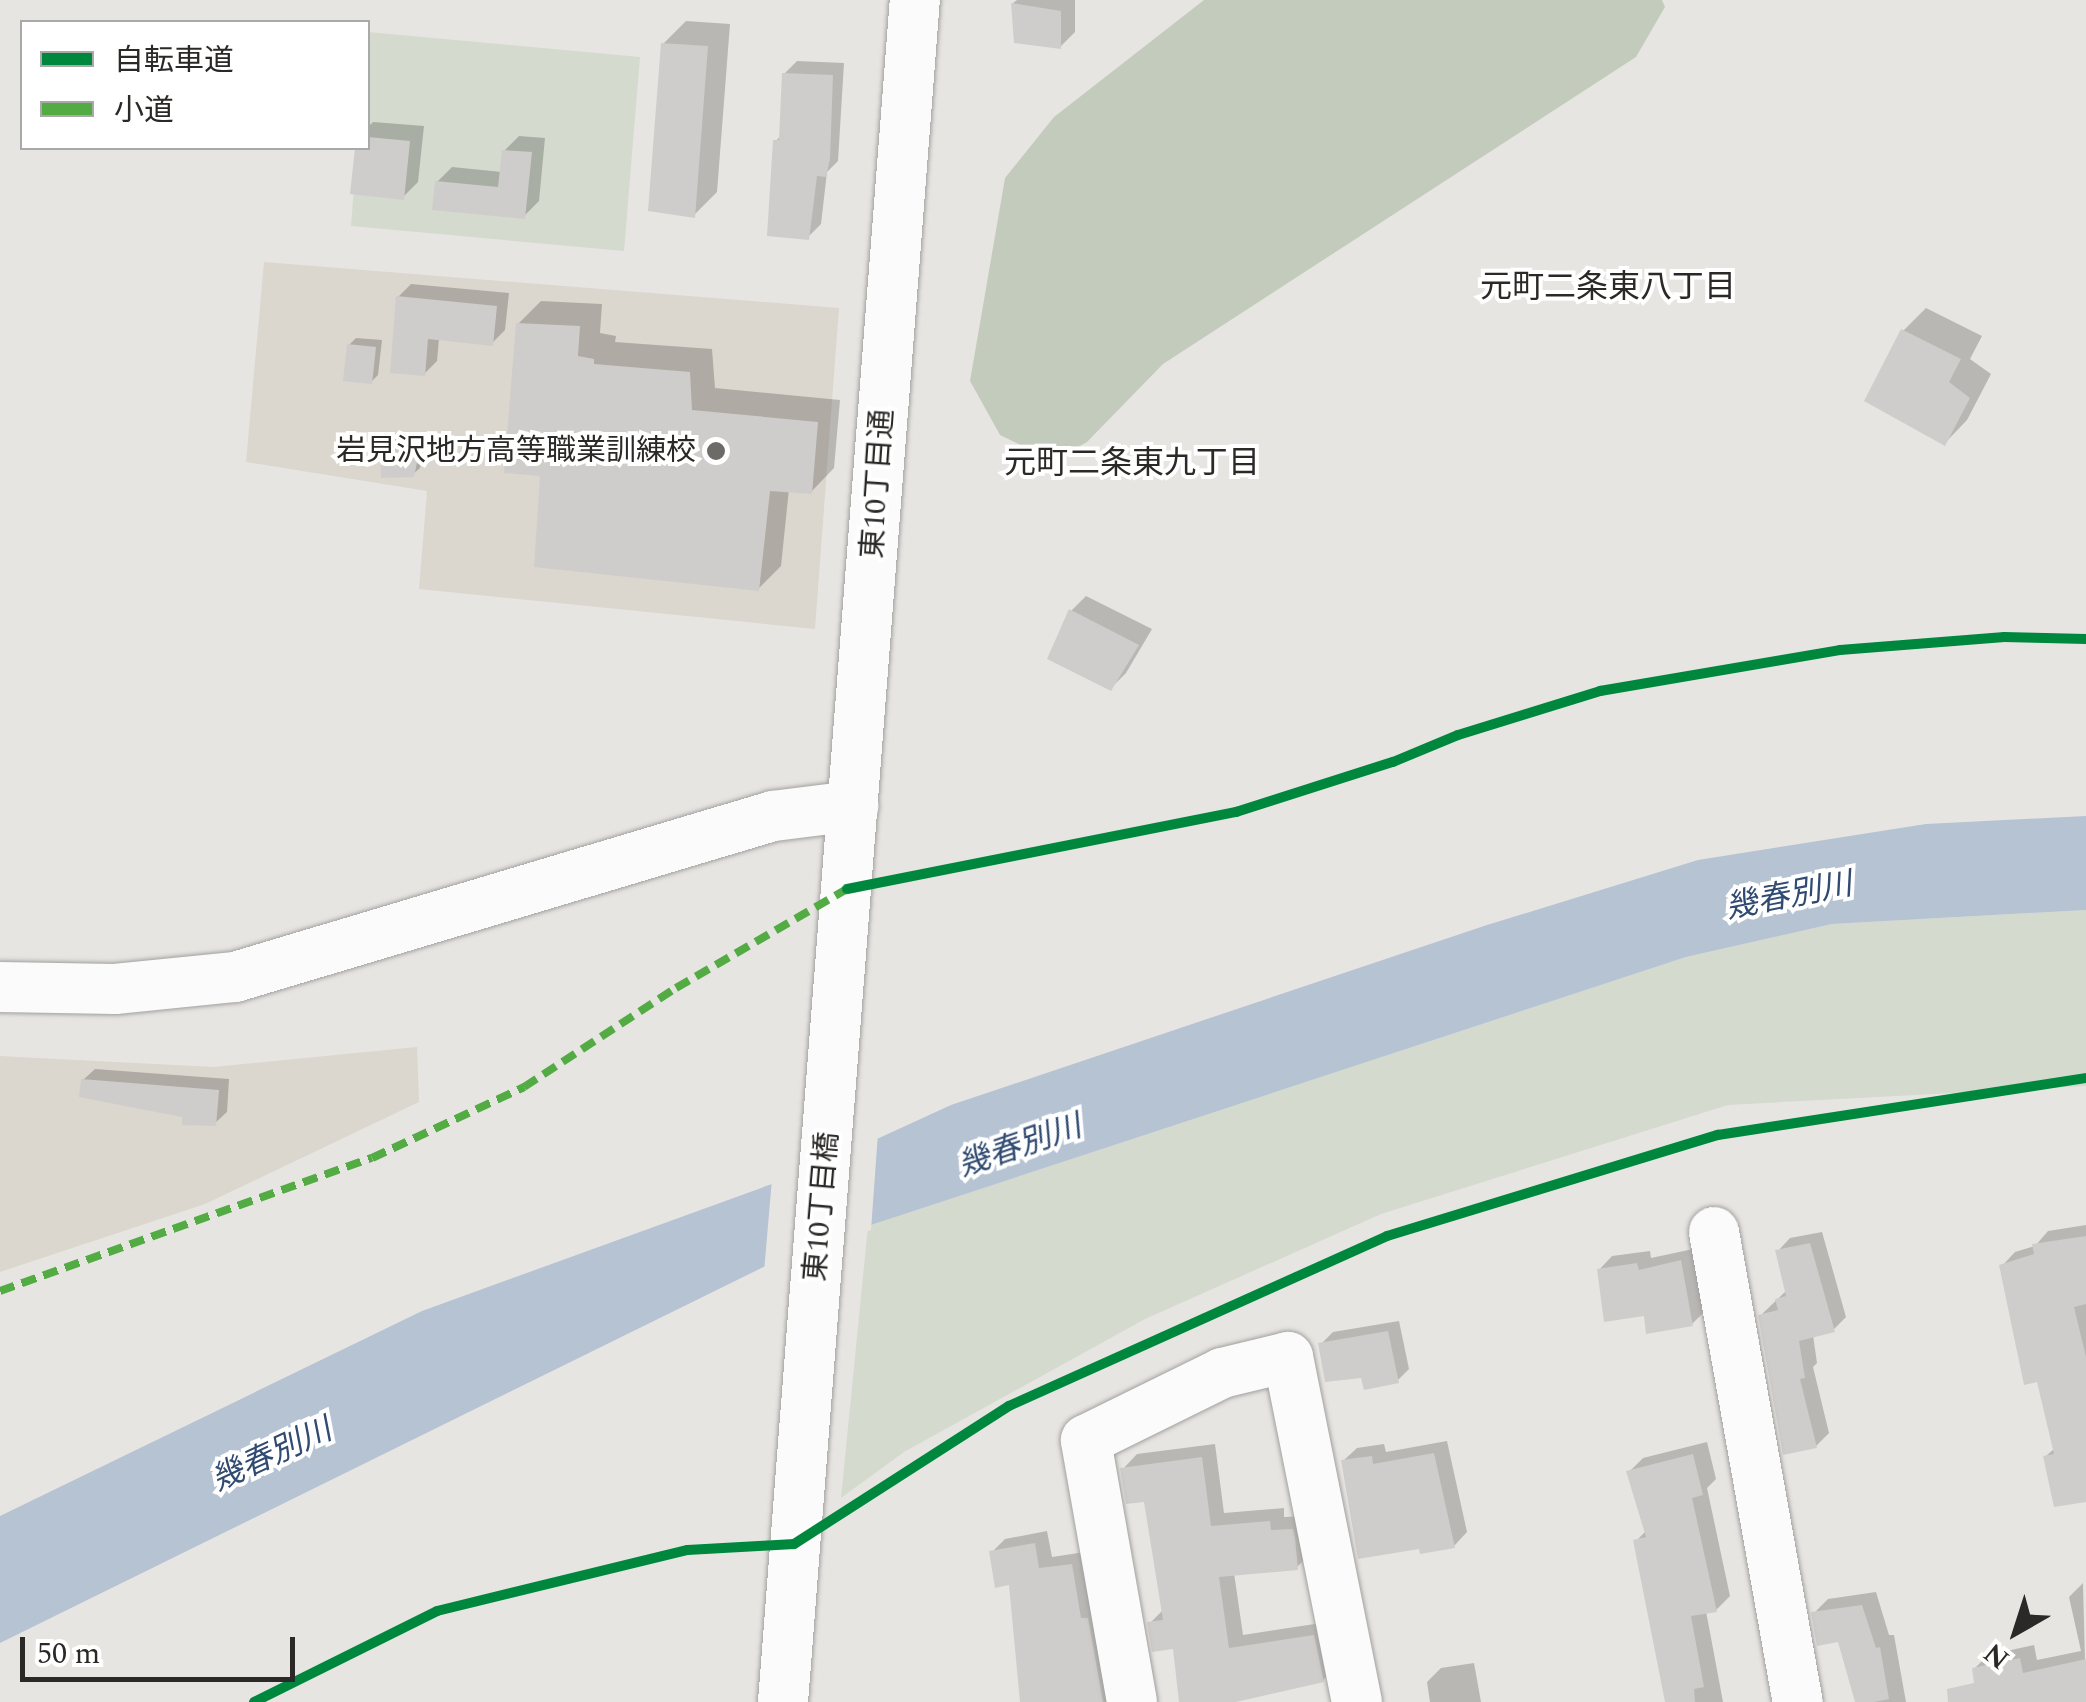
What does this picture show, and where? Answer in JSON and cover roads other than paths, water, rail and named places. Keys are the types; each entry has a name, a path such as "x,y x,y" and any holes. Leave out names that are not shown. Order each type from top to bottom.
{"street":[{"name":"東10丁目通","path":"842,968 914,0"},
{"path":"0,987 114,989 235,978 773,816 853,806"},
{"name":"東10丁目橋","path":"783,1702 842,968"},
{"path":"1714,1232 1798,1702"},
{"path":"1132,1702 1086,1440 1222,1373 1288,1357 1357,1702"}],"water":[{"name":"幾春別川","path":"2086,816 2086,910 1832,924 1686,957 796,1251 0,1643 0,1516 422,1311 805,1172 951,1105 1484,926 1698,860 1926,824"}],"place":[{"name":"岩見沢地方高等職業訓練校","path":"716,451"}],"district":[{"name":"元町二条東八丁目","path":"1608,288"},
{"name":"元町二条東九丁目","path":"1132,464"}]}
